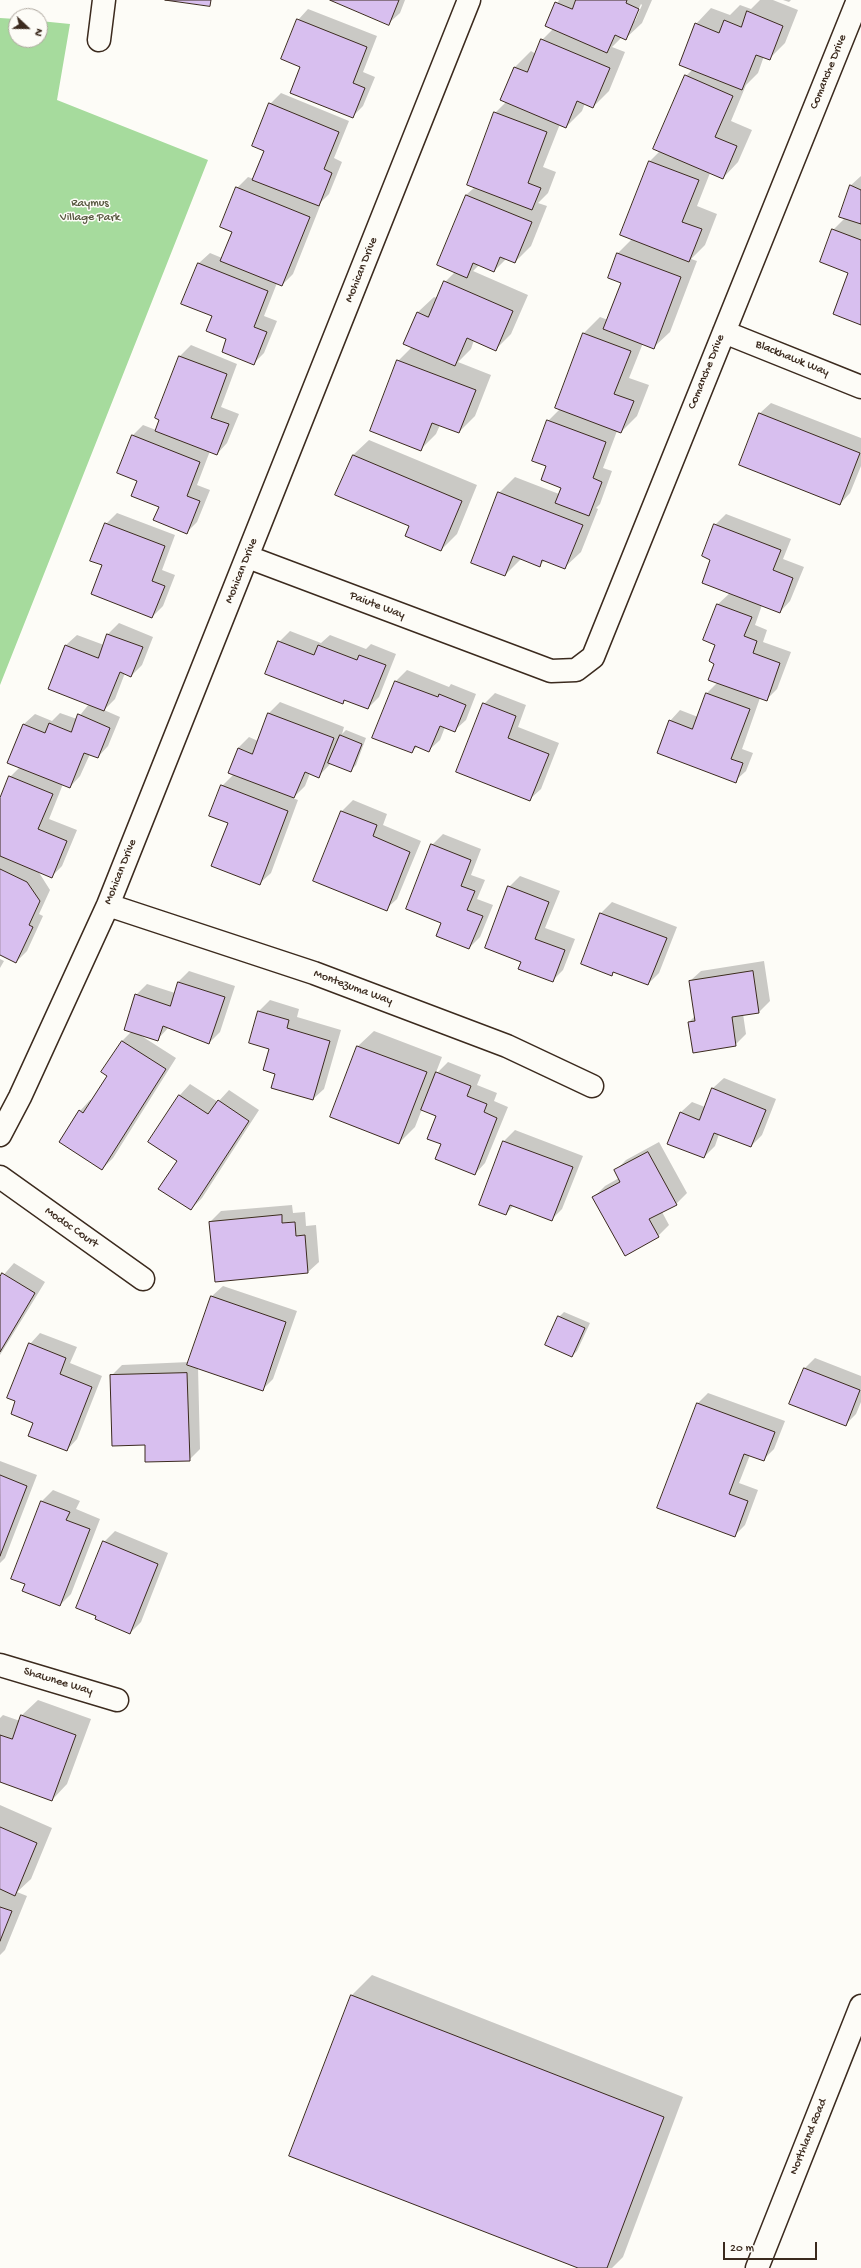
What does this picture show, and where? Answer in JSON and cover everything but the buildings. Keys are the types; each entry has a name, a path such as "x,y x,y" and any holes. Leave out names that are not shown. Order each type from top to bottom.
{"street":[{"path":"99,40 104,0"},
{"name":"Mohican Drive","path":"0,1135 20,1097 108,905 469,0"},
{"name":"Comanche Drive","path":"505,654 551,671 576,670 593,657 858,0"},
{"name":"Blackhawk Way","path":"724,332 861,387"},
{"name":"Paiute Way","path":"248,557 505,654"},
{"name":"Montezuma Way","path":"108,905 314,973 507,1046 592,1086"},
{"name":"Modoc Court","path":"0,1177 143,1279"},
{"name":"Shawnee Way","path":"0,1665 117,1700"},
{"name":"Northland Road","path":"757,2268 861,2006"}],"green space":[{"name":"Raymus Village Park","path":"0,18 8,18 8,48 48,48 48,22 70,24 57,100 208,160 0,685"}]}
